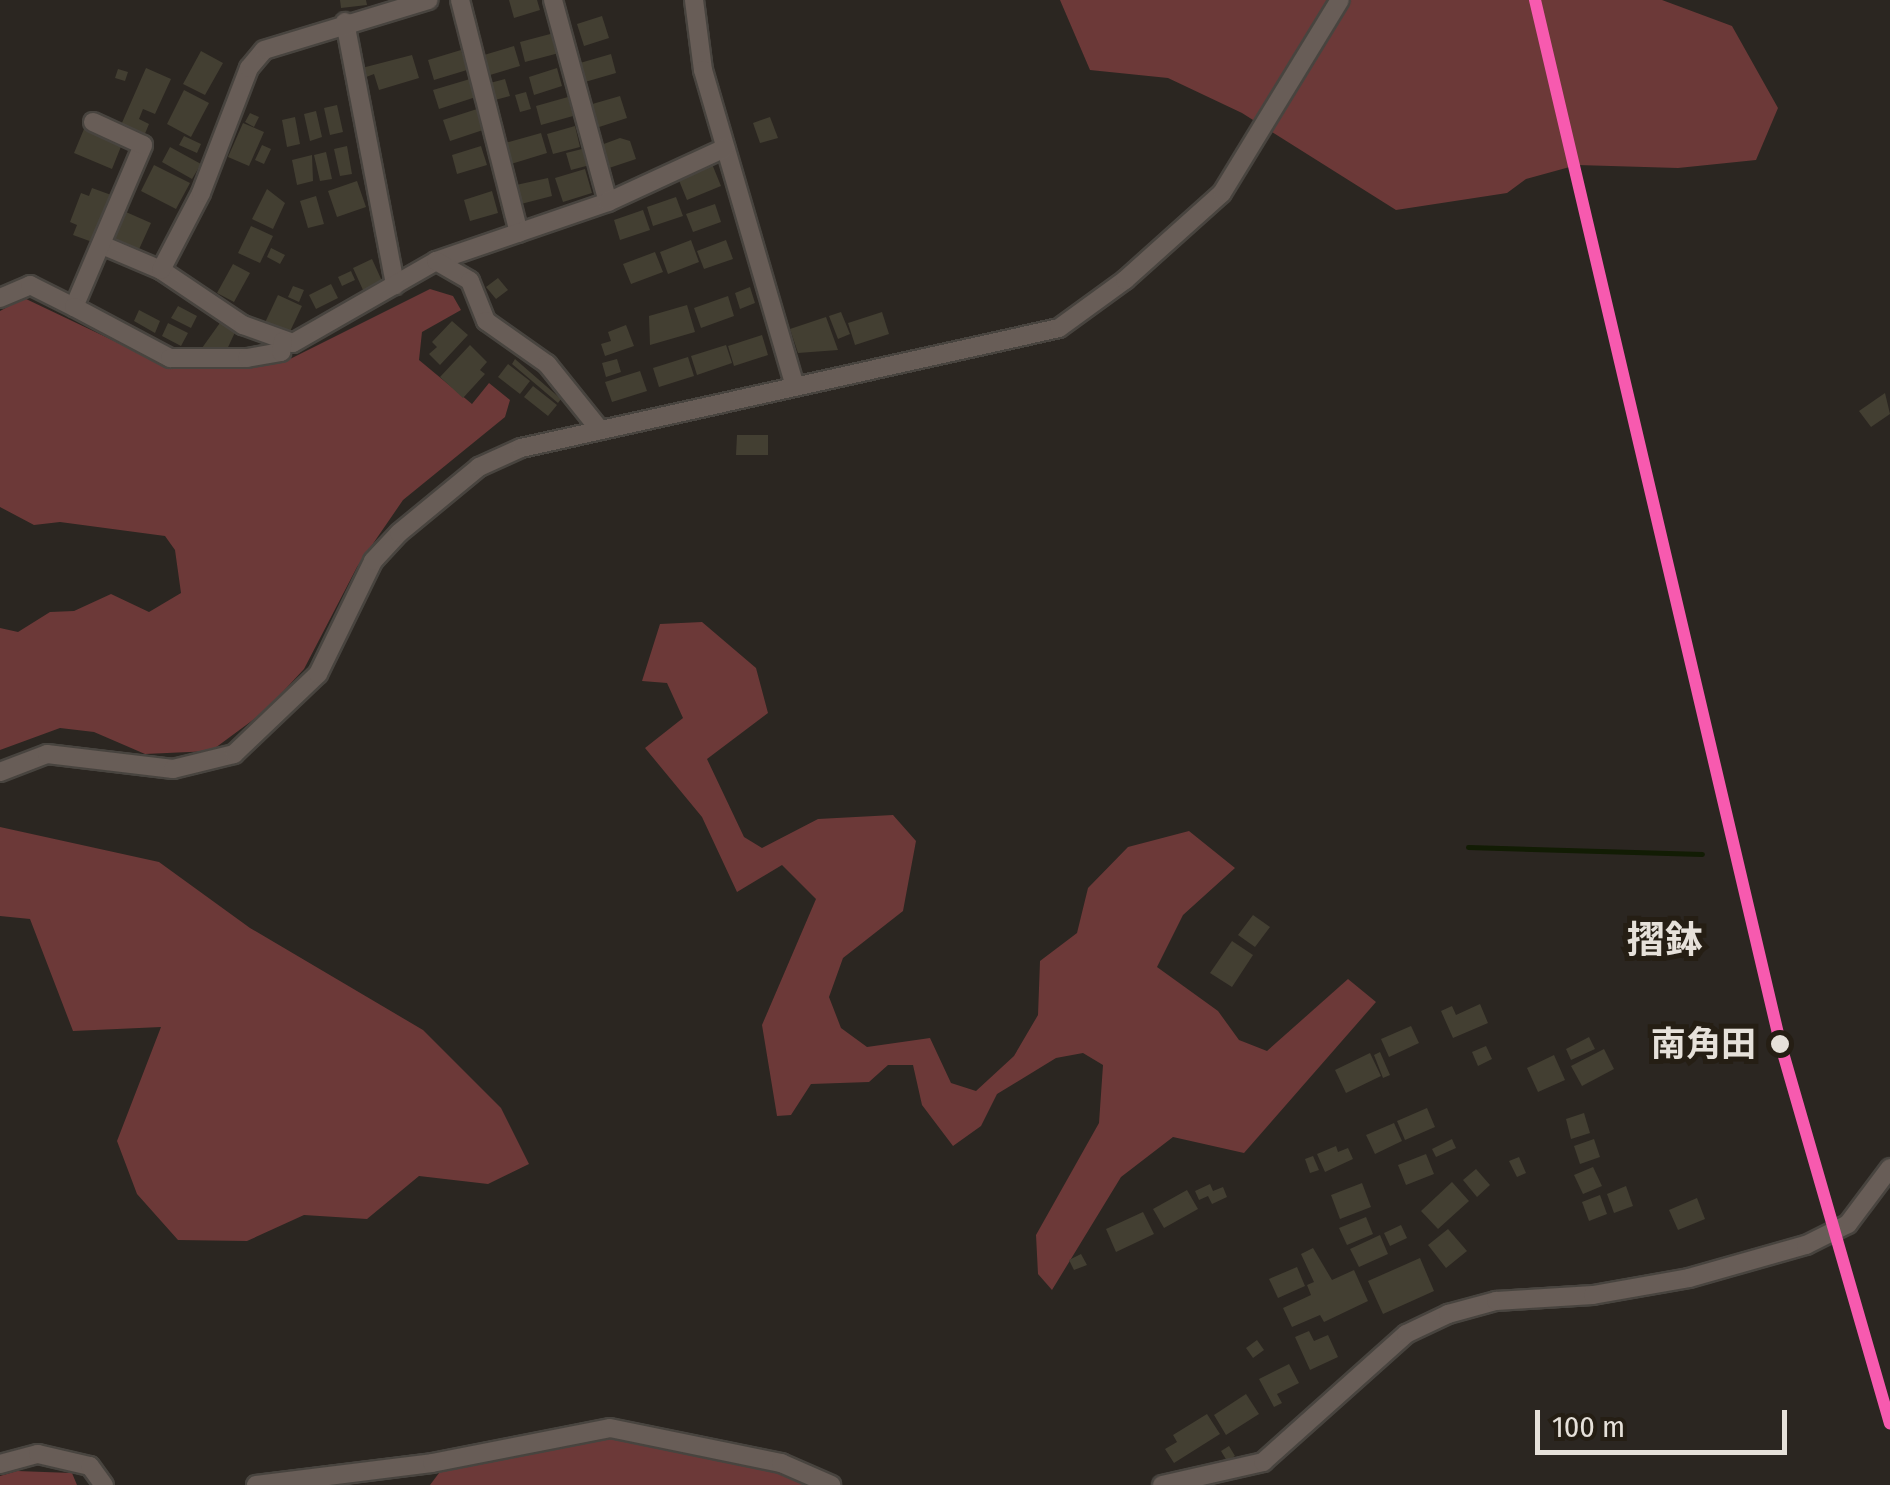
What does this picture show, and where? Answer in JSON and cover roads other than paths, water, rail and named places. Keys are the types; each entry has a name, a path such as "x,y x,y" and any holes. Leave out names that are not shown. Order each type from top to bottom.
{"street":[{"path":"161,270 201,193 250,68 264,50 345,22 429,0"},
{"path":"460,0 520,232"},
{"path":"553,0 608,202"},
{"path":"694,0 703,70 794,383"},
{"path":"0,772 47,754 173,769 234,754 318,674 373,561 399,533 478,467 521,448 794,383 1060,328 1126,280 1222,193 1340,0"},
{"path":"345,22 395,285"},
{"path":"74,307 143,145 93,122"},
{"path":"102,245 161,270 243,325 293,343 436,261 608,202 724,148"},
{"path":"436,261 470,281 486,320 547,364 600,430"},
{"path":"0,298 30,285 170,358 247,358 282,352 283,341"},
{"path":"1162,1485 1263,1462 1406,1334 1496,1301 1592,1295 1689,1278 1806,1245 1848,1224 1890,1168"},
{"path":"256,1485 432,1463 610,1428 781,1463 832,1485"},
{"path":"0,1464 52,1457 90,1466 104,1485"}],"waterway":[{"path":"1468,847 1702,854"}],"place":[{"name":"南角田","path":"1780,1044"}],"district":[{"name":"摺鉢","path":"1665,941"}]}
